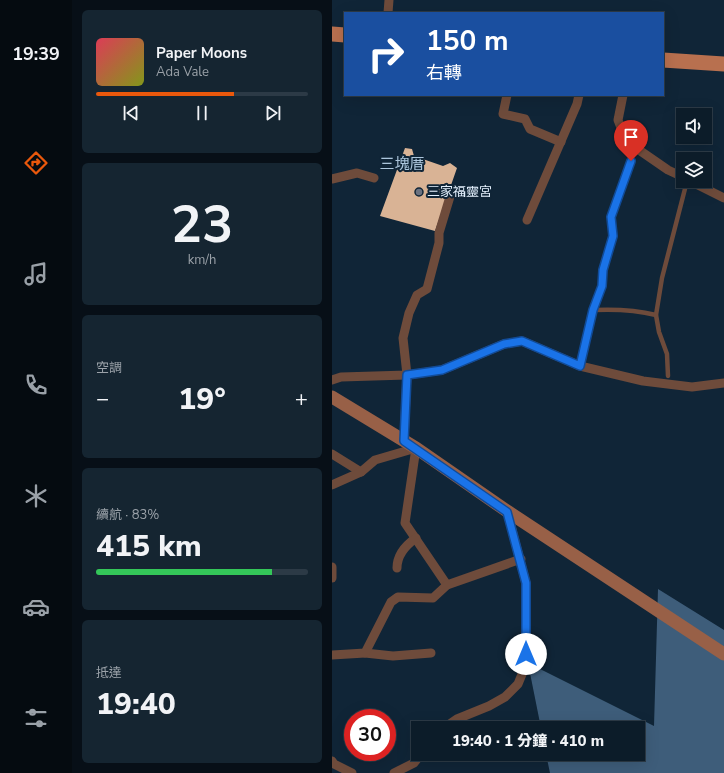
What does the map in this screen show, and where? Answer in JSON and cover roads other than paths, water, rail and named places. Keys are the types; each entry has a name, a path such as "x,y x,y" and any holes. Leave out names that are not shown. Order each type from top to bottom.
{"main road":[{"path":"332,34 344,35"},
{"path":"664,60 724,64"},
{"path":"332,397 416,448 507,512 724,654"}],"street":[{"path":"388,12 390,0"},
{"path":"507,96 502,114 525,119 530,129 561,142"},
{"path":"527,220 561,142 579,96"},
{"path":"623,96 618,120 626,141 668,170 676,174"},
{"path":"332,179 357,173 374,178"},
{"path":"704,188 724,198"},
{"path":"404,441 407,375 403,338 409,313 417,295 427,289 439,243 439,233 452,190"},
{"path":"332,380 341,377 407,375 442,370 504,344 522,341 580,366 643,381 692,387 724,383"},
{"path":"332,485 361,472 375,460 416,448 404,523 416,538 447,585"},
{"path":"332,454 361,472"},
{"path":"454,721 489,706 505,697 518,684 524,667 526,654 526,583 521,559 507,512"},
{"path":"397,568 397,561 406,545 416,538"},
{"path":"365,653 391,602 398,597 433,598 447,585 521,559"},
{"path":"332,567 332,578"},
{"path":"332,655 365,653 393,656 431,653"},
{"path":"332,761 352,773"},
{"path":"394,773 416,761"}],"lane":[{"path":"580,366 593,310 602,286 603,270 613,236 611,217 636,147"},
{"path":"668,376 667,354 659,332 656,315 662,278 685,188"},
{"path":"593,310 607,309 641,311 656,315"}],"water":[{"path":"658,589 724,630 724,773 550,773 547,761 645,761 645,722 654,726"},
{"path":"528,663 644,721 540,721"}],"place":[{"name":"三家福靈宮","path":"419,192"}],"district":[{"name":"三塊厝","path":"402,164"}]}
